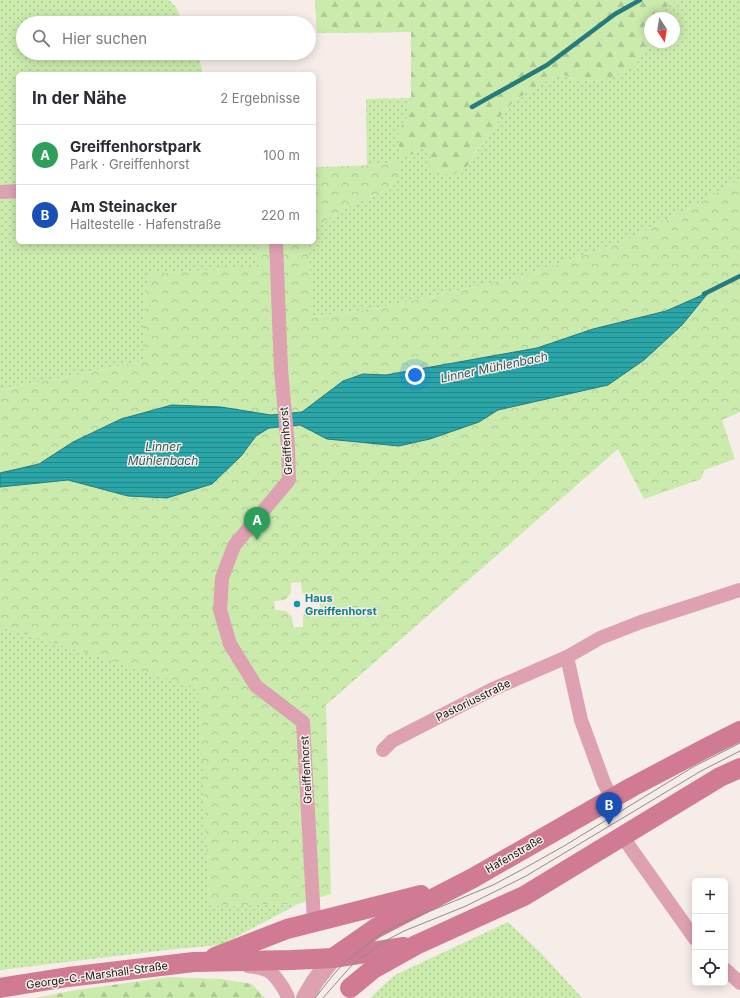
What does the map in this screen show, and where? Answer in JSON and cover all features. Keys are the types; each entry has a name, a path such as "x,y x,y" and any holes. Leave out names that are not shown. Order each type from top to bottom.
{"main road":[{"name":"Hafenstraße","path":"333,958 376,928 472,878 612,798 740,731"},
{"path":"346,993 373,969 416,945 524,896 720,777 740,768"},
{"path":"194,962 211,958 276,933 314,921 415,897 472,878"},
{"name":"George-C.-Marshall-Straße","path":"0,988 194,962 268,966 333,958 416,945"}],"street":[{"path":"0,192 16,191"},
{"name":"Greiffenhorst","path":"276,244 289,480 234,546 222,578 220,610 230,644 256,686 303,722 314,921"},
{"name":"Pastoriusstraße","path":"383,750 392,741 493,689 567,657 600,638 641,622 740,590"},
{"path":"567,657 581,720 602,777 612,798"},
{"path":"622,836 692,935"},
{"path":"276,933 269,939 266,945 268,966 288,998"},
{"name":"Hafenstraße","path":"305,998 315,981 333,958"},
{"path":"728,972 740,984"}],"green space":[{"path":"0,0 169,0 175,6 180,16 16,16 16,60 200,60 203,72 16,72 16,244 257,244 258,267 148,274 143,321 143,361 0,390"},
{"path":"315,0 653,0 425,148 430,157 430,167 472,159 493,131 503,112 514,101 552,78 564,75 579,81 601,80 625,71 644,52 645,48 680,48 680,12 659,12 677,0 740,0 740,179 695,205 627,240 524,276 379,308 312,317 308,244 316,244 316,229 330,218 351,205 391,188 400,160 381,165 367,165 366,99 411,98 411,32 317,33"},
{"path":"315,0 677,0 659,12 644,12 644,52 634,67 601,80 579,81 564,75 552,78 532,89 514,101 503,112 493,131 476,151 465,169 454,174 443,174 434,171 430,167 430,157 424,148 400,160 398,132 406,119 411,98 411,32 317,33"},
{"path":"400,160 400,172 398,179 391,188 351,205 330,218 316,229 316,167 381,165"},
{"path":"740,179 740,412 722,420 735,459 704,470 701,479 644,499 618,449 326,705 331,894 298,904 210,906 198,688 0,626 0,487 68,480 128,496 241,456 256,436 269,428 300,425 328,439 399,446 430,439 479,422 498,410 608,385 644,360 682,325 708,293 666,311 593,329 537,348 386,375 363,374 343,381 302,412 271,415 221,407 120,419 73,442 39,464 0,473 0,390 143,361 143,321 148,274 257,267 257,244 308,244 313,317 379,308 524,276 627,240 695,205","holes":["301,582 302,592 309,599 319,598 320,608 309,610 303,616 303,627 293,627 292,617 286,611 275,610 274,601 285,600 291,593 291,583"]},
{"path":"0,626 199,688 210,906 298,904 221,945 0,970"},
{"path":"508,922 541,953 582,998 370,998 395,975"},
{"path":"169,977 221,979 252,984 265,998 35,998 76,990"}],"water":[{"name":"Linner Mühlenbach","path":"709,292 682,325 644,360 608,385 498,410 479,422 430,439 399,446 327,439 300,425 269,428 256,436 241,456 212,484 167,498 128,496 68,480 0,487 0,473 39,464 73,442 121,419 172,405 221,407 271,415 302,412 343,381 363,374 386,375 537,348 593,329 666,311"}],"waterway":[{"path":"472,107 547,65 615,14 640,0"},
{"name":"Linner Mühlenbach","path":"704,294 740,276"}],"tram line":[{"path":"315,998 345,962 382,933 404,922 493,885 564,846 693,767 740,743"},
{"path":"323,998 352,965 385,941 404,931 466,906 526,876 701,771 740,751"}],"place":[{"name":"Greiffenhorstpark","path":"257,540"},
{"name":"Haus Greiffenhorst","path":"297,604"},
{"name":"Am Steinacker","path":"609,825"}]}
